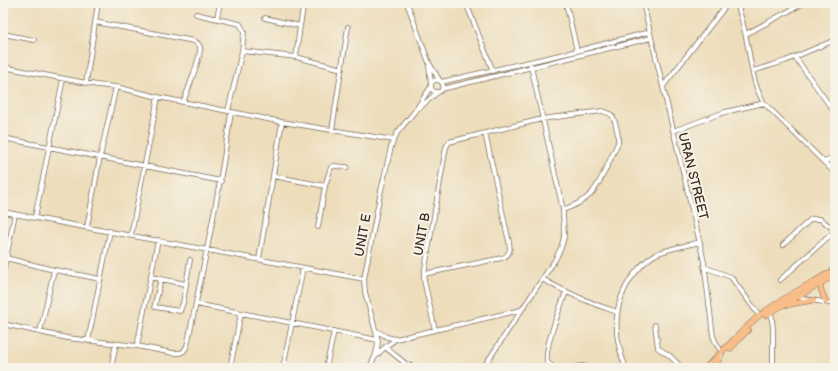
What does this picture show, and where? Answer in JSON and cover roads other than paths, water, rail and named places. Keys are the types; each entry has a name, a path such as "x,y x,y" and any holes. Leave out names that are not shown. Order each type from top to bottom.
{"main road":[{"path":"711,368 736,337 760,316 792,294 835,269"},
{"path":"779,307 835,275"},
{"path":"821,283 821,290 826,302"},
{"path":"705,368 721,356 771,309 814,300"}],"street":[{"path":"86,83 98,3"},
{"path":"217,18 220,3"},
{"path":"296,57 304,3"},
{"path":"407,3 429,63 443,86 440,91 415,111"},
{"path":"466,3 492,71"},
{"path":"566,3 577,51"},
{"name":"URAN STREET","path":"643,3 700,242 714,336 721,356"},
{"path":"663,89 664,85 694,45 728,3"},
{"path":"737,3 746,34 753,70 753,78 756,88 764,103 835,173"},
{"path":"746,34 804,3"},
{"path":"3,324 40,332 137,346 173,353 180,353 184,351 196,304 221,181 229,111 242,51 244,31 240,24 196,14"},
{"path":"265,18 300,26"},
{"path":"96,22 194,41 198,44 200,47 199,56 183,102"},
{"path":"332,130 348,28"},
{"path":"429,63 433,92 649,32"},
{"path":"3,34 34,40"},
{"path":"415,111 435,80 441,81 530,64 651,38"},
{"path":"753,70 835,40"},
{"path":"242,51 296,57 342,68"},
{"path":"794,56 835,114"},
{"path":"483,368 542,279 561,248 564,237 563,210 530,64"},
{"path":"3,68 116,87 282,122 394,140"},
{"path":"35,217 63,79"},
{"path":"87,227 100,156 116,87"},
{"path":"131,235 158,97"},
{"path":"673,130 725,112 764,103"},
{"name":"UNIT E","path":"369,368 376,356 378,340 377,331 366,298 364,279 389,153 394,140 404,124 415,111"},
{"path":"424,274 508,256 510,250 508,233 485,133 542,119 602,111 607,112 613,117 618,143 601,178 591,194 579,203 563,210"},
{"path":"259,259 282,122"},
{"name":"UNIT B","path":"435,330 424,274 446,147 452,140 485,133"},
{"path":"3,138 221,181"},
{"path":"825,162 835,155"},
{"path":"318,227 325,186 331,167 346,167"},
{"path":"273,176 325,186"},
{"path":"3,212 364,279"},
{"path":"3,273 15,214"},
{"path":"780,280 835,231 820,219 811,219 784,245"},
{"path":"88,340 110,231"},
{"path":"137,346 158,240"},
{"path":"626,368 619,345 617,312 622,292 638,270 654,254 700,242"},
{"path":"6,258 54,270 100,279"},
{"path":"162,279 155,307 180,310 182,308 190,260"},
{"path":"704,267 731,277 760,316"},
{"path":"283,368 303,268"},
{"path":"40,332 54,270"},
{"path":"151,277 186,284"},
{"path":"542,279 591,304 617,312"},
{"path":"554,368 547,362 547,353 566,292"},
{"path":"792,294 835,304"},
{"path":"196,304 378,340"},
{"path":"764,368 773,367 773,329 771,309"},
{"path":"376,356 396,339 522,310"},
{"path":"230,368 241,313"},
{"path":"655,325 658,348 670,356 682,368"},
{"path":"326,368 334,331"},
{"path":"377,331 387,337 396,339"},
{"path":"111,368 116,344"},
{"path":"385,347 402,361 414,367"},
{"path":"571,368 582,366 589,368"}]}
